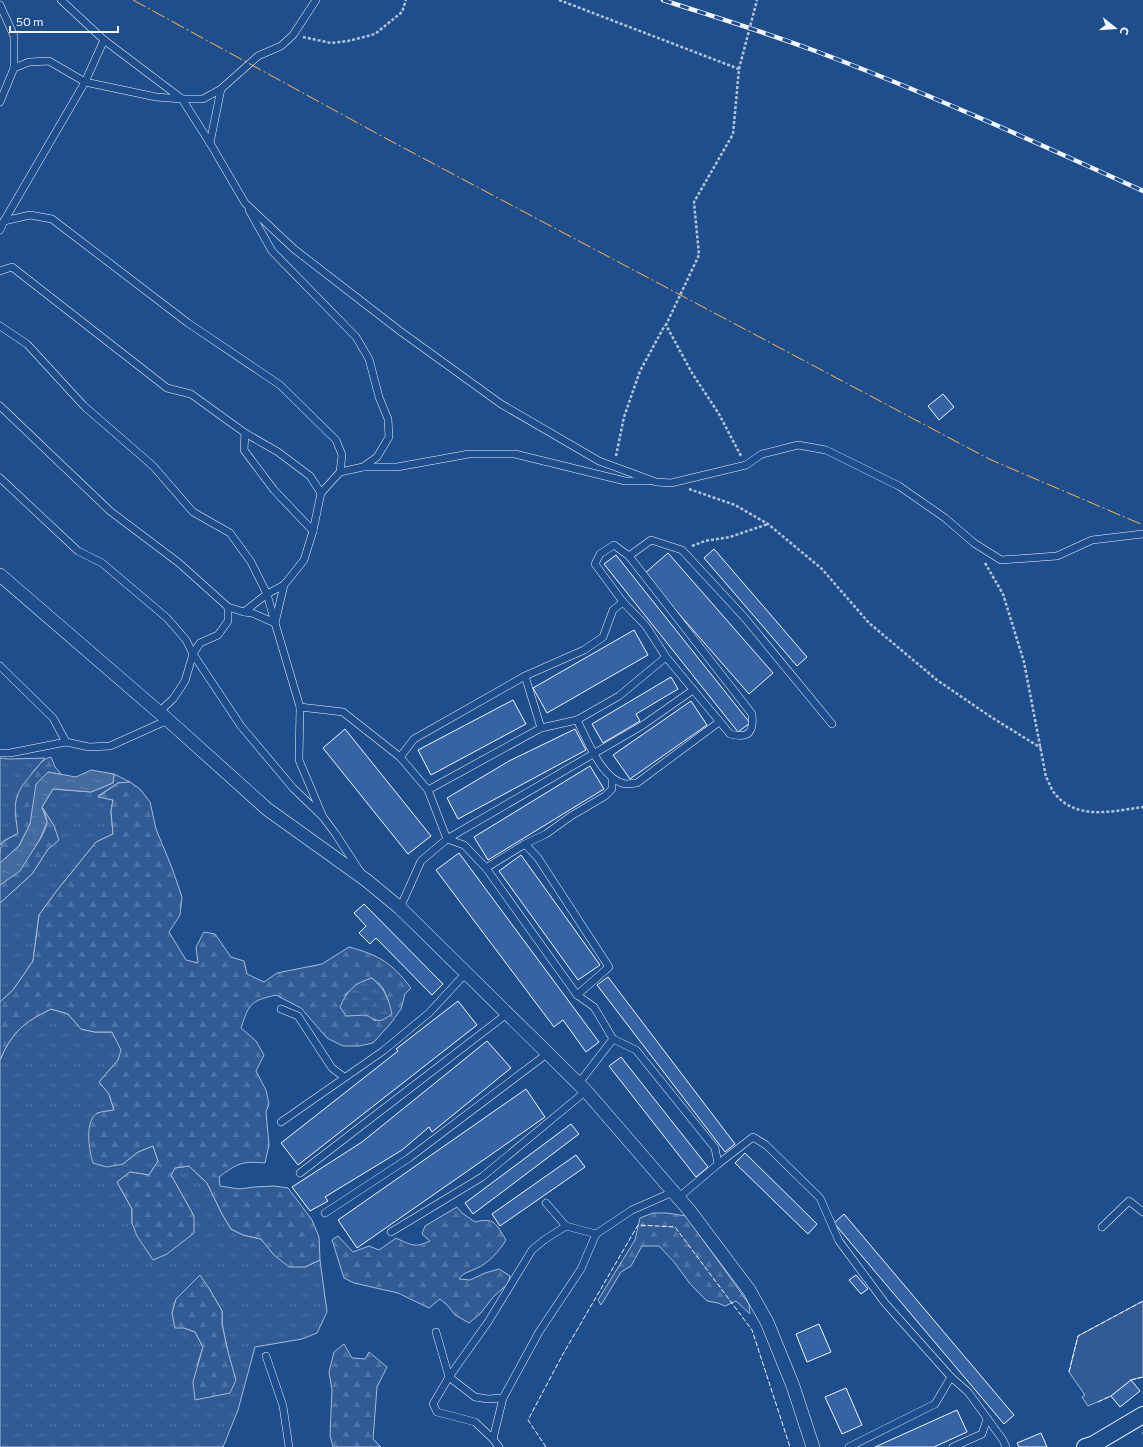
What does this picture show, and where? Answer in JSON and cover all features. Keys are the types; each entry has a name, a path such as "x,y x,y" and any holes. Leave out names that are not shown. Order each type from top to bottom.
{"street":[{"path":"0,575 164,716 267,809 366,880 400,908 583,1087 689,1210 749,1290 767,1322 793,1386 813,1447"},
{"path":"1085,1447 1094,1444 1143,1415"}],"lane":[{"path":"60,0 104,40 182,99 210,143 272,251 356,337 369,359 379,398 388,419 388,437 377,457 363,468"},
{"path":"14,68 29,62 49,61 85,82 156,97 203,99 221,89 258,56 281,46 293,35 316,0"},
{"path":"0,5 14,36 14,68 0,102"},
{"path":"0,230 85,82 104,40"},
{"path":"210,143 221,89"},
{"path":"245,203 294,249 400,331 494,399 592,457 614,467 656,482"},
{"path":"4,221 30,215 52,219 188,323 280,385 336,440 342,455 340,472 321,493 313,531 304,560 284,585 266,594 244,612"},
{"path":"0,271 12,268 167,388 191,394 245,433 278,452 310,476 321,493"},
{"path":"0,326 27,344 84,406 154,466 193,512 230,533 251,562 266,594 300,707 299,760 323,817"},
{"path":"0,406 110,511 179,563 228,607 252,613 275,623"},
{"path":"245,433 244,450 274,490 313,531"},
{"path":"340,472 363,468 397,467 469,454 515,454 624,481 671,483 746,465 762,454 798,445 826,450 899,486 945,518 974,543 1001,560 1057,556 1092,540 1143,534"},
{"path":"0,478 78,551 102,563 167,618 186,640 193,654 241,726 293,788 323,817 366,880"},
{"path":"629,556 651,540 682,550 744,617 832,724"},
{"path":"614,545 629,556 752,714 753,726 748,734 740,737 730,734 719,722 666,657 646,626 623,602 595,564 600,554 614,545"},
{"path":"275,623 284,585"},
{"path":"400,757 414,738 525,676 584,650 603,637 613,610 623,602"},
{"path":"0,753 10,753 66,742 89,747 110,746 164,716 185,680 193,654 200,643 218,635 228,621 228,607"},
{"path":"428,790 541,728 577,720 619,696 666,657"},
{"path":"0,666 53,718 66,742"},
{"path":"525,676 541,728"},
{"path":"400,908 421,861 447,839 643,726 693,690"},
{"path":"300,707 343,712 400,757 428,790 447,839 464,845 486,868 577,995 594,1007 613,1039 636,1050 715,1148 718,1164"},
{"path":"577,720 598,762 612,778 627,784 637,783 719,722"},
{"path":"486,868 525,844 546,834 571,816 604,796 612,789 612,778"},
{"path":"525,844 538,858 609,968 577,995"},
{"path":"281,1122 344,1077 383,1052 429,1013 466,973"},
{"path":"281,1009 298,1016 332,1068 344,1077"},
{"path":"300,1173 508,1013"},
{"path":"391,1232 482,1177 583,1087 613,1039"},
{"path":"325,1213 409,1158 548,1053"},
{"path":"493,1439 503,1398 539,1332 581,1269 596,1234 632,1210 676,1195 753,1137 766,1145 820,1198 839,1241 885,1303 951,1377 968,1392 1003,1440 1006,1447"},
{"path":"1102,1227 1129,1201 1143,1212"},
{"path":"546,1203 566,1226 596,1234"},
{"path":"499,1447 493,1439 475,1422 437,1412 433,1404 488,1322 532,1250 544,1240 566,1226"},
{"path":"436,1332 450,1377 475,1397 503,1398"},
{"path":"266,1356 283,1406 289,1447"},
{"path":"849,1447 936,1404 951,1377"},
{"path":"953,1447 982,1434 987,1419"}],"path":[{"path":"293,35 331,43 348,41 375,34 402,12 406,0"},
{"path":"559,0 739,69"},
{"path":"614,467 624,417 640,371 666,325 699,255 694,202 733,134 739,69 757,0"},
{"path":"666,325 692,373 718,414 746,465"},
{"path":"671,483 735,505 768,524 822,569 869,623 937,680 991,717 1041,748"},
{"path":"682,550 705,541 730,537 768,524"},
{"path":"974,543 1003,594 1024,662 1046,777 1055,794 1073,809 1100,813 1143,807"}],"green space":[{"path":"51,757 55,767 62,775 48,772 30,824 19,846 0,863 0,851 2,844 18,833 15,806 19,792 40,764"},
{"path":"0,758 45,758 32,773 16,820 19,833 3,841 0,845"},
{"path":"114,774 130,782 118,783 98,796 113,800 111,811 113,834 96,842 39,915 33,961 13,990 0,1002 0,903 32,874 48,849 58,840 54,826 42,807 53,789 91,792 113,783"},
{"path":"130,782 140,789 150,802 156,829 182,897 180,915 169,932 186,960 198,963 196,947 204,932 215,934 231,957 244,961 247,974 264,982 277,973 322,964 349,947 369,953 384,961 398,972 411,988 405,994 401,1009 391,1023 373,1043 359,1046 343,1046 327,1038 301,1008 276,995 256,1002 246,1014 241,1028 256,1041 264,1055 256,1071 266,1090 269,1104 266,1112 269,1145 265,1163 251,1162 236,1166 219,1177 220,1186 239,1189 274,1186 288,1188 312,1220 319,1237 320,1260 305,1267 289,1267 274,1255 261,1239 243,1235 231,1229 207,1183 189,1166 175,1168 171,1175 194,1216 194,1233 167,1254 153,1260 137,1236 132,1223 132,1209 117,1182 130,1172 149,1175 158,1161 153,1146 138,1152 123,1164 107,1167 93,1163 90,1151 89,1128 94,1116 100,1112 114,1110 109,1094 99,1082 118,1060 121,1050 112,1032 95,1032 81,1029 68,1014 51,1009 26,1023 14,1035 0,1060 0,1002 13,990 33,961 39,915 96,842 113,834 111,811 113,800 98,797 118,783","holes":["372,978 383,988 388,1000 375,1021 345,995 356,985"]},
{"path":"42,807 54,826 59,840 48,849 32,874 0,903 0,885 28,856 41,838 45,829 47,820"},
{"path":"372,978 385,994 392,1014 382,1020 374,1019 367,1015 346,1016 340,1007 345,996 360,982"},
{"path":"51,1009 68,1014 81,1029 95,1032 112,1032 122,1050 118,1060 99,1082 109,1094 114,1110 97,1113 123,1164 138,1152 153,1146 158,1161 149,1175 130,1172 117,1182 132,1209 132,1223 194,1216 171,1175 175,1168 189,1166 207,1183 231,1229 243,1235 261,1239 274,1255 305,1267 320,1260 327,1312 317,1333 302,1339 255,1347 238,1410 223,1447 0,1447 0,1060 9,1042 26,1023","holes":["200,1276 222,1311 222,1324 228,1352 197,1366 203,1347 195,1332 184,1328 172,1313 176,1299"]},
{"path":"457,1207 462,1213 475,1222 487,1220 494,1223 506,1240 490,1260 474,1270 465,1273 459,1279 470,1280 485,1273 499,1269 510,1276 508,1284 494,1296 480,1314 469,1323 455,1315 440,1299 429,1308 398,1293 354,1283 344,1278 332,1240 338,1236 353,1252 369,1246 379,1250 396,1238 409,1244 417,1245 430,1241 422,1234 425,1226"},
{"path":"653,1213 667,1213 686,1216 749,1304 750,1314 736,1301 725,1306 707,1301 691,1285 674,1262 659,1246 642,1246 631,1266 621,1272 601,1305 598,1300 635,1240 640,1218"},
{"path":"200,1275 222,1311 222,1324 236,1380 230,1393 195,1400 193,1382 203,1347 195,1332 184,1328 175,1328 172,1313 176,1299"},
{"path":"344,1344 352,1358 365,1359 369,1352 387,1367 377,1387 373,1439 381,1447 333,1447 330,1435 332,1390 329,1372 334,1352"}],"shaded area":[{"path":"1143,1301 1143,1377 1131,1380 1111,1396 1088,1406 1082,1397 1085,1395 1069,1372 1078,1336"}],"water":[{"path":"91,770 114,774 113,783 91,792 53,789 42,807 47,822 40,839 20,871 0,885 0,863 19,846 30,824 36,784 48,772 76,777"}],"building":[{"path":"943,394 954,407 939,420 928,406"},
{"path":"714,549 807,657 797,666 704,558"},
{"path":"668,553 773,673 749,694 644,574"},
{"path":"616,555 750,723 738,732 604,564"},
{"path":"634,630 648,655 547,713 533,688"},
{"path":"671,677 678,689 636,714 640,721 603,743 592,724"},
{"path":"513,700 526,724 431,775 418,750"},
{"path":"691,701 707,725 630,779 613,755"},
{"path":"345,729 431,836 408,854 323,748"},
{"path":"575,729 586,750 458,819 447,798 509,761"},
{"path":"590,766 604,789 488,860 474,837"},
{"path":"459,853 599,1042 586,1052 563,1020 554,1027 436,870"},
{"path":"521,855 600,965 578,980 499,871"},
{"path":"364,904 443,984 432,995 376,938 370,944 359,933 366,926 354,913"},
{"path":"608,977 735,1144 725,1152 597,985"},
{"path":"458,1001 477,1025 298,1165 281,1143 398,1051 396,1049"},
{"path":"487,1041 511,1068 432,1132 429,1127 402,1150 325,1197 328,1201 310,1211 292,1187 362,1142"},
{"path":"621,1057 708,1167 696,1177 609,1066"},
{"path":"526,1089 545,1117 357,1248 338,1220"},
{"path":"571,1124 579,1134 473,1214 465,1203"},
{"path":"745,1153 817,1224 808,1234 735,1163"},
{"path":"576,1155 585,1167 500,1226 492,1214"},
{"path":"844,1214 1014,1415 1004,1424 834,1223"},
{"path":"856,1275 868,1289 861,1294 849,1280"},
{"path":"819,1324 831,1352 807,1362 796,1334"},
{"path":"1131,1380 1140,1391 1120,1407 1111,1396"},
{"path":"846,1388 862,1425 842,1434 825,1397"},
{"path":"957,1410 967,1432 934,1447 875,1447"},
{"path":"1041,1433 1047,1447 1019,1447 1017,1443"}],"railway":[{"path":"663,0 773,36 852,65 978,117 1143,191"}],"fence":[{"path":"546,1447 528,1420 563,1354 638,1225 675,1227 752,1330 790,1447"},
{"path":"1069,1372 1078,1336 1143,1301"},
{"path":"1131,1380 1143,1377"},
{"path":"1098,1402 1111,1396"}],"power":[{"path":"133,0 387,139 989,459 1143,525"}]}
